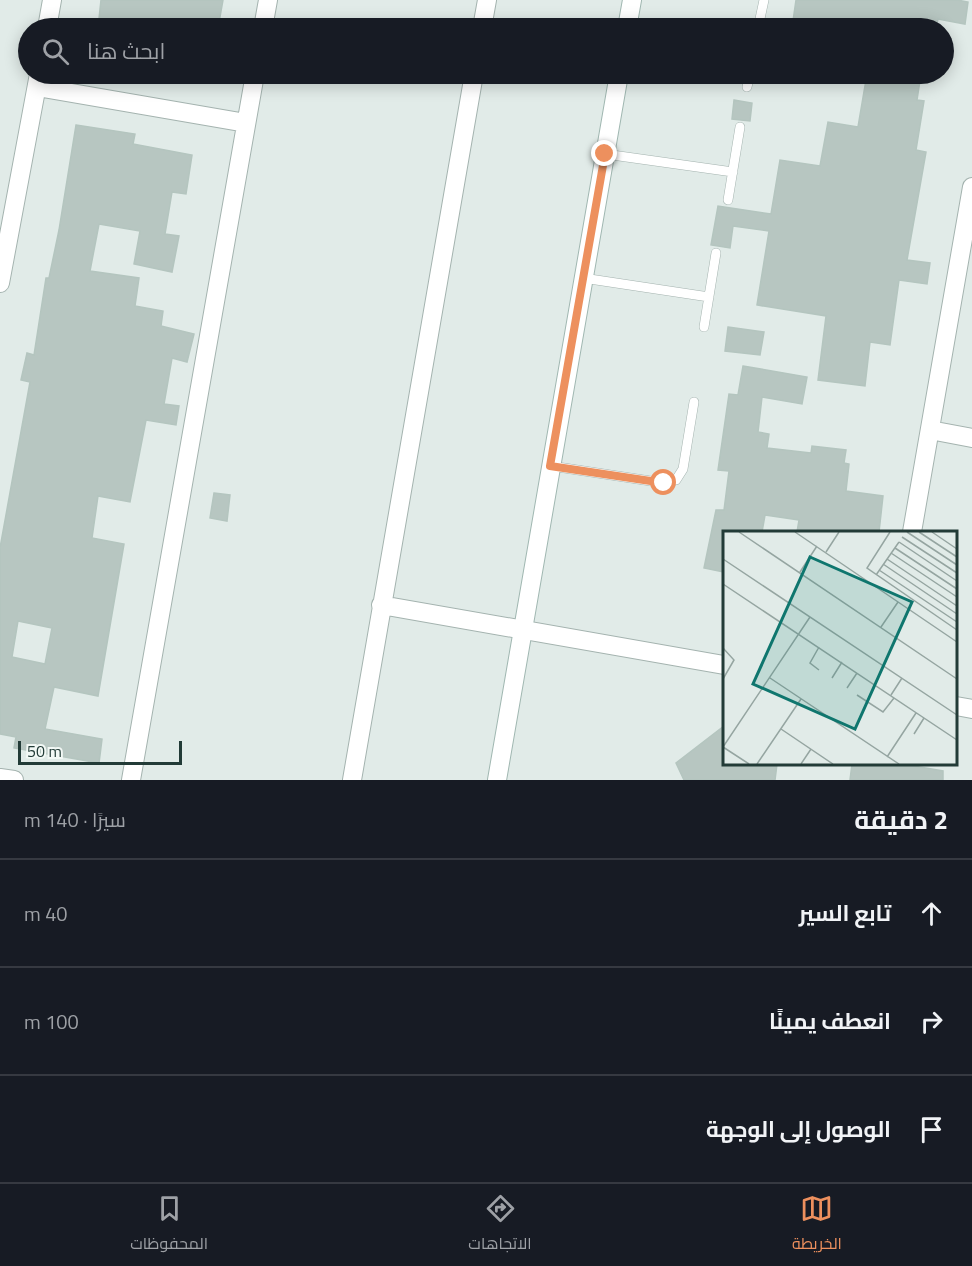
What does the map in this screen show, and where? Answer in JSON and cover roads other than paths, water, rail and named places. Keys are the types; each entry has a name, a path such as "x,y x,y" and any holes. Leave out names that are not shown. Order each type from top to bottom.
{"street":[{"path":"49,18 52,0"},
{"path":"265,18 268,0"},
{"path":"484,18 487,0"},
{"path":"629,18 632,0"},
{"path":"0,283 37,84"},
{"path":"57,84 246,123"},
{"path":"130,780 253,84"},
{"path":"352,780 472,84"},
{"path":"497,780 617,84"},
{"path":"912,531 972,187"},
{"path":"930,430 972,438"},
{"path":"381,605 723,665"},
{"path":"957,706 972,709"},
{"path":"0,778 15,780"}],"lane":[{"path":"760,18 764,0"},
{"path":"728,200 740,127"},
{"path":"605,154 733,172"},
{"path":"704,327 716,253"},
{"path":"583,278 709,297"},
{"path":"550,466 664,483 676,480 683,469 694,402"}]}
